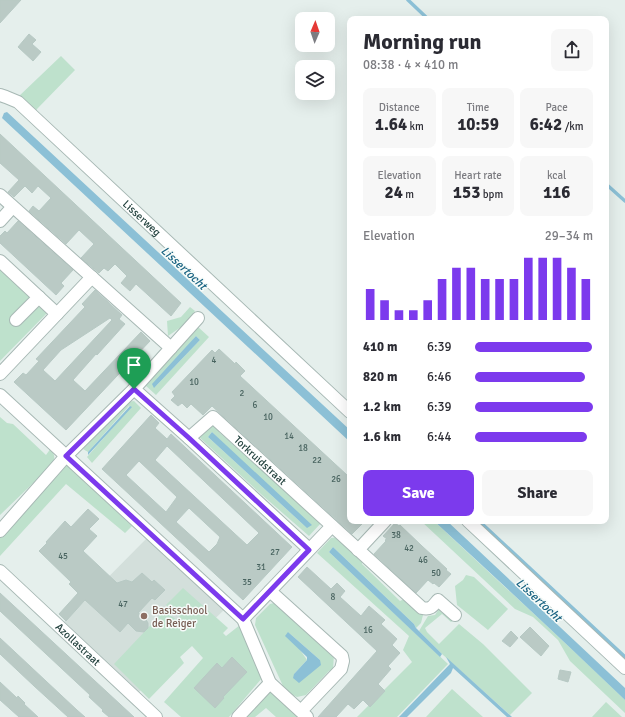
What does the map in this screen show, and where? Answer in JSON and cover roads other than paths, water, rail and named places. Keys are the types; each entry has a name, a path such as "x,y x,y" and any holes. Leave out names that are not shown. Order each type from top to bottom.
{"street":[{"name":"Lisserweg","path":"0,95 18,102 347,409"},
{"path":"0,195 171,348"},
{"path":"0,221 9,211"},
{"path":"0,261 57,314"},
{"path":"0,374 92,277"},
{"path":"16,320 39,297"},
{"path":"0,530 66,456 134,389 198,318"},
{"path":"134,389 309,550"},
{"path":"0,395 243,619 270,683 304,714 341,669 343,661 342,656 270,591"},
{"name":"Torkruidstraat","path":"189,438 213,417 422,608 427,609 432,607 438,600 455,615"},
{"path":"358,550 382,524"},
{"path":"471,524 625,668"},
{"path":"243,619 332,526"},
{"name":"Azollastraat","path":"0,571 156,717"},
{"path":"238,717 270,683"}],"water":[{"path":"7,112 347,427 347,439 2,118 4,113"},
{"path":"196,336 200,340 154,388 152,384"},
{"path":"130,406 132,407 88,455 88,452"},
{"path":"212,432 312,525 307,528 208,437"},
{"path":"437,524 450,524 625,688 625,700"},
{"path":"333,547 414,624 416,628 442,654 440,657 329,552"},
{"path":"288,632 320,660 321,665 299,683 293,678 294,674 307,660 307,657 285,636"},
{"path":"446,657 512,717 507,717 453,668 451,673 407,717 399,717 450,664"}],"waterway":[{"path":"408,0 425,16"},
{"path":"609,187 625,201"},
{"path":"482,524 625,657"}],"place":[{"name":"Basisschool de Reiger","path":"144,616"}],"water label":[{"name":"Lissertocht","path":"184,268"},
{"name":"Lissertocht","path":"539,600"}]}
